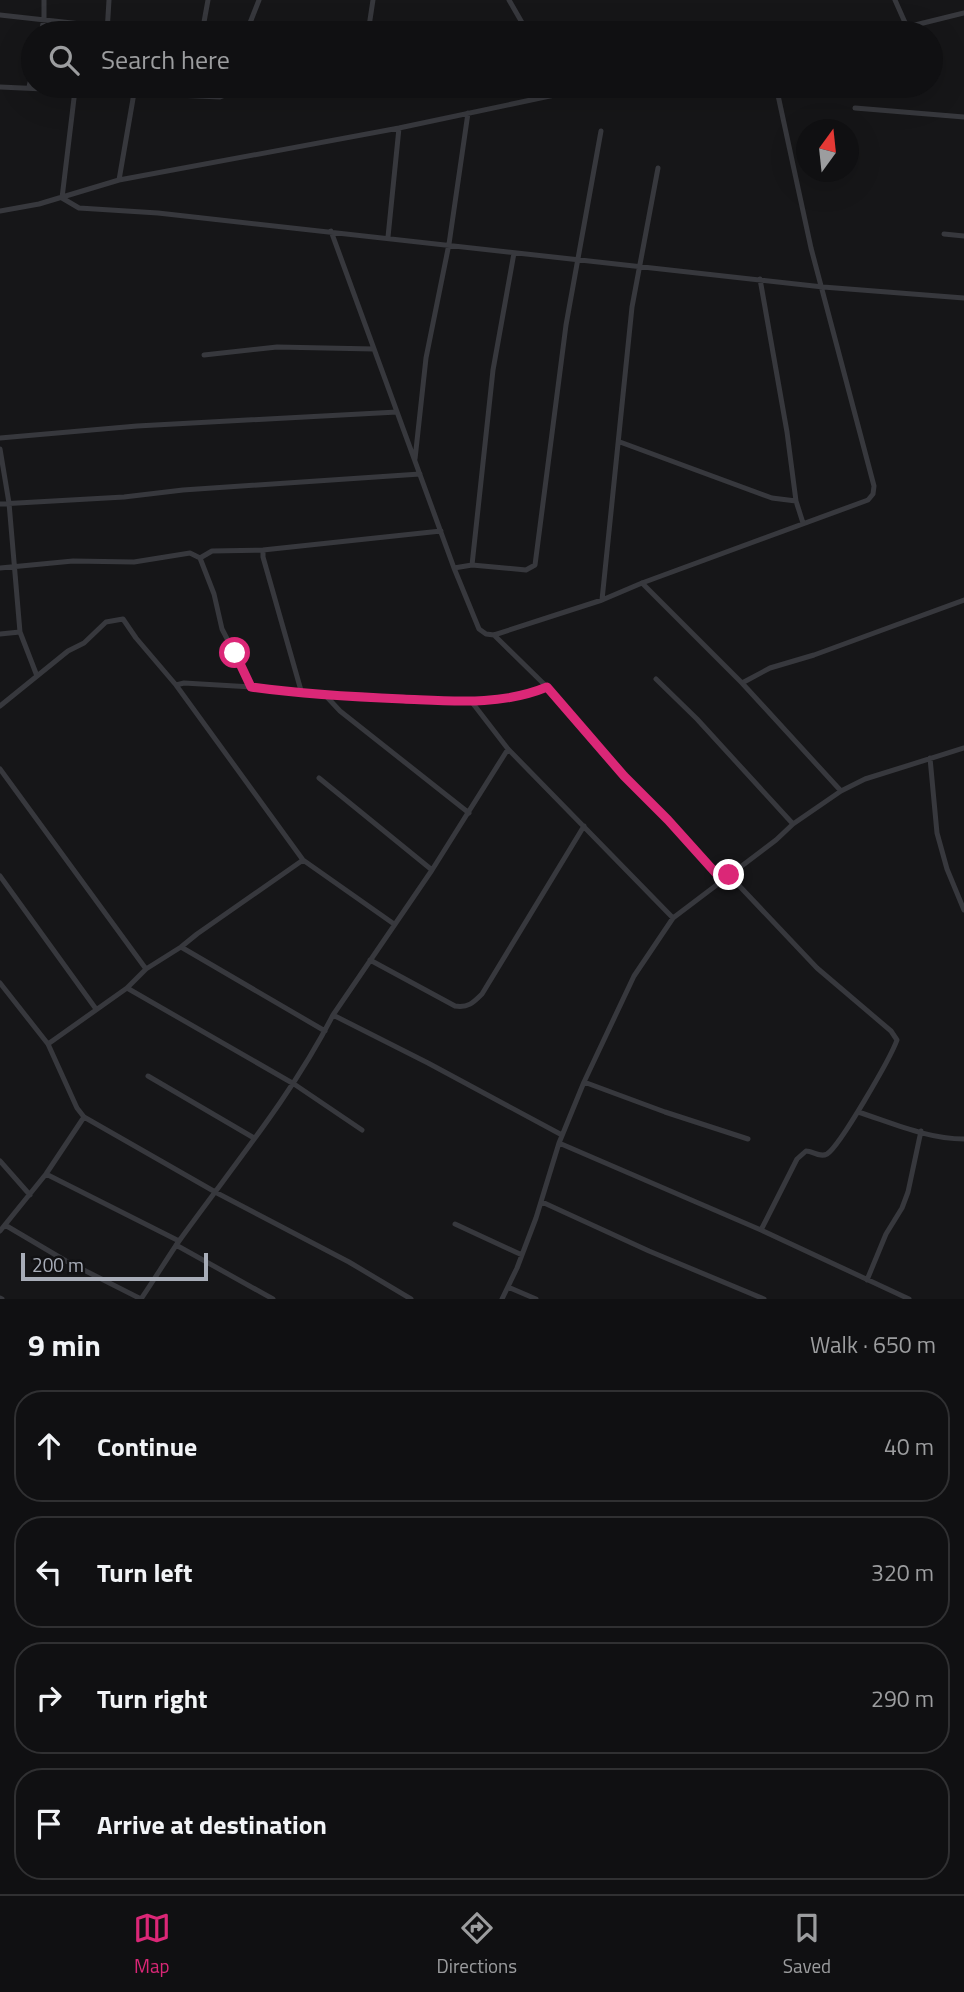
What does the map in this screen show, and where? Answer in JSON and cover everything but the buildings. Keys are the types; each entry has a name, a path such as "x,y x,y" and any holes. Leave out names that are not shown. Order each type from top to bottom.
{"street":[{"path":"44,0 44,19"},
{"path":"108,21 109,0"},
{"path":"204,21 208,0"},
{"path":"251,21 259,0"},
{"path":"370,21 373,0"},
{"path":"509,0 521,21"},
{"path":"895,0 904,21"},
{"path":"931,21 964,13"},
{"path":"0,15 56,21"},
{"path":"0,86 21,87"},
{"path":"62,198 74,98"},
{"path":"119,180 133,98"},
{"path":"0,211 24,208 119,180 398,128 539,98"},
{"path":"331,231 454,568 480,629 485,634 494,635 602,600 868,500 873,494 874,486 811,248 779,98"},
{"path":"855,108 964,117"},
{"path":"415,460 426,358 449,244 468,113"},
{"path":"388,237 398,128"},
{"path":"454,568 472,565 526,570 535,565 576,259 601,131"},
{"path":"602,600 632,307 658,168"},
{"path":"62,198 71,205 87,209 158,213 388,237 823,287 964,298"},
{"path":"944,234 964,236"},
{"path":"472,565 493,370 514,253"},
{"path":"760,279 787,432 796,501 803,523"},
{"path":"204,355 277,348 374,349"},
{"path":"0,438 137,426 397,412"},
{"path":"620,442 772,498 796,501"},
{"path":"0,449 16,566 20,632 37,676"},
{"path":"0,504 420,474"},
{"path":"200,558 212,551 263,551 441,531"},
{"path":"263,551 302,694"},
{"path":"0,568 73,561 134,562 190,553 200,558 214,594 222,629 251,687"},
{"path":"642,583 742,683 841,791"},
{"path":"742,683 770,668 814,655 964,600"},
{"path":"0,706 68,651 84,643 106,622 123,619 176,685 303,860 394,925"},
{"path":"0,634 20,632"},
{"path":"494,635 547,687 624,776 722,880"},
{"path":"656,679 793,824"},
{"path":"176,685 184,683 251,687 326,696 471,701 511,699 547,687"},
{"path":"326,696 340,711 469,813"},
{"path":"471,701 508,749 673,918"},
{"path":"502,1299 522,1255 542,1202 559,1143 584,1082 634,976 673,918 793,824 841,791 865,779 964,748"},
{"path":"5,1225 66,1261 141,1299 178,1243 294,1084 333,1015 432,870 508,749"},
{"path":"930,758 937,834 947,869 964,910"},
{"path":"0,769 146,969"},
{"path":"319,778 432,870"},
{"path":"370,960 456,1006 465,1007 473,1003 482,994 584,826"},
{"path":"48,1044 127,988 146,969 303,860"},
{"path":"729,875 817,968 895,1035 895,1046 858,1112 829,1153 802,1153 761,1230"},
{"path":"0,876 96,1009"},
{"path":"0,893 8,886"},
{"path":"181,947 325,1031"},
{"path":"0,983 48,1044 77,1108 84,1117 349,1262 411,1299"},
{"path":"127,988 294,1084 362,1130"},
{"path":"333,1015 562,1135"},
{"path":"148,1076 254,1139"},
{"path":"584,1082 748,1139"},
{"path":"858,1112 951,1139 964,1139"},
{"path":"0,1231 46,1174 84,1117"},
{"path":"867,1280 886,1234 902,1208 908,1192 920,1131"},
{"path":"559,1143 761,1230 909,1299"},
{"path":"0,1161 30,1195"},
{"path":"46,1174 178,1243 273,1299"},
{"path":"542,1202 764,1299"},
{"path":"455,1224 522,1255"},
{"path":"508,1287 536,1299"}],"route":[{"path":"235,653 251,687 302,694 471,701 511,699 547,687 624,776 722,880 729,875"}]}
